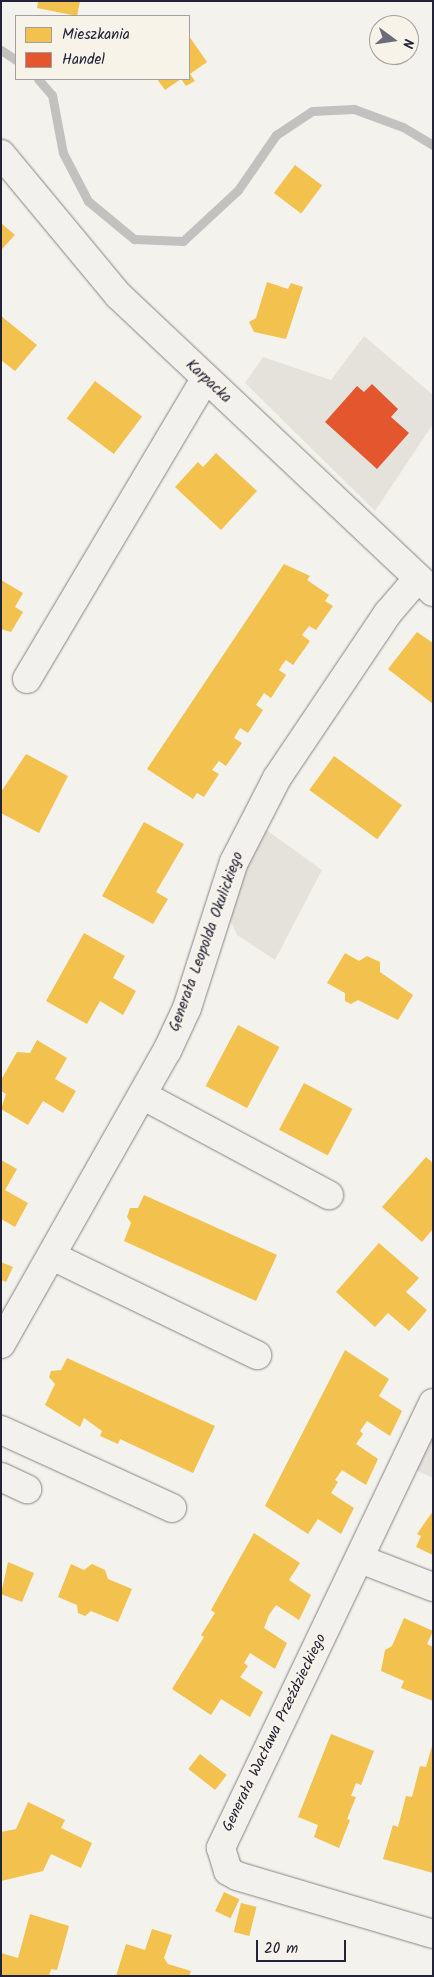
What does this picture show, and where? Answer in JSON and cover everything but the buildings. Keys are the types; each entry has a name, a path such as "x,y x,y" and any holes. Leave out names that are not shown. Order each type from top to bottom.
{"street":[{"name":"Karpacka","path":"1,154 118,295 425,585"},
{"path":"27,679 205,379"},
{"name":"Generała Leopolda Okulickiego","path":"1,1344 144,1096 187,1008 214,916 249,830 324,705 425,585"},
{"path":"144,1096 329,1195"},
{"path":"52,1256 257,1355"},
{"name":"Generała Wacława Przeździeckiego","path":"433,1403 360,1559 224,1835 222,1860 236,1876 433,1934"},
{"path":"1,1430 172,1508"},
{"path":"1,1477 27,1489"},
{"path":"360,1559 433,1587"}],"shaded area":[{"path":"364,336 433,395 433,424 375,511 245,383 263,357 331,380"},
{"path":"261,826 322,870 275,960 237,935 226,911"},
{"path":"433,1434 433,1478 415,1470"}],"waterway":[{"path":"1,50 15,59"},
{"path":"39,80 52,95 63,153 88,201 134,239 183,241 238,190 276,135 312,111 354,109 403,127 433,145"}]}
